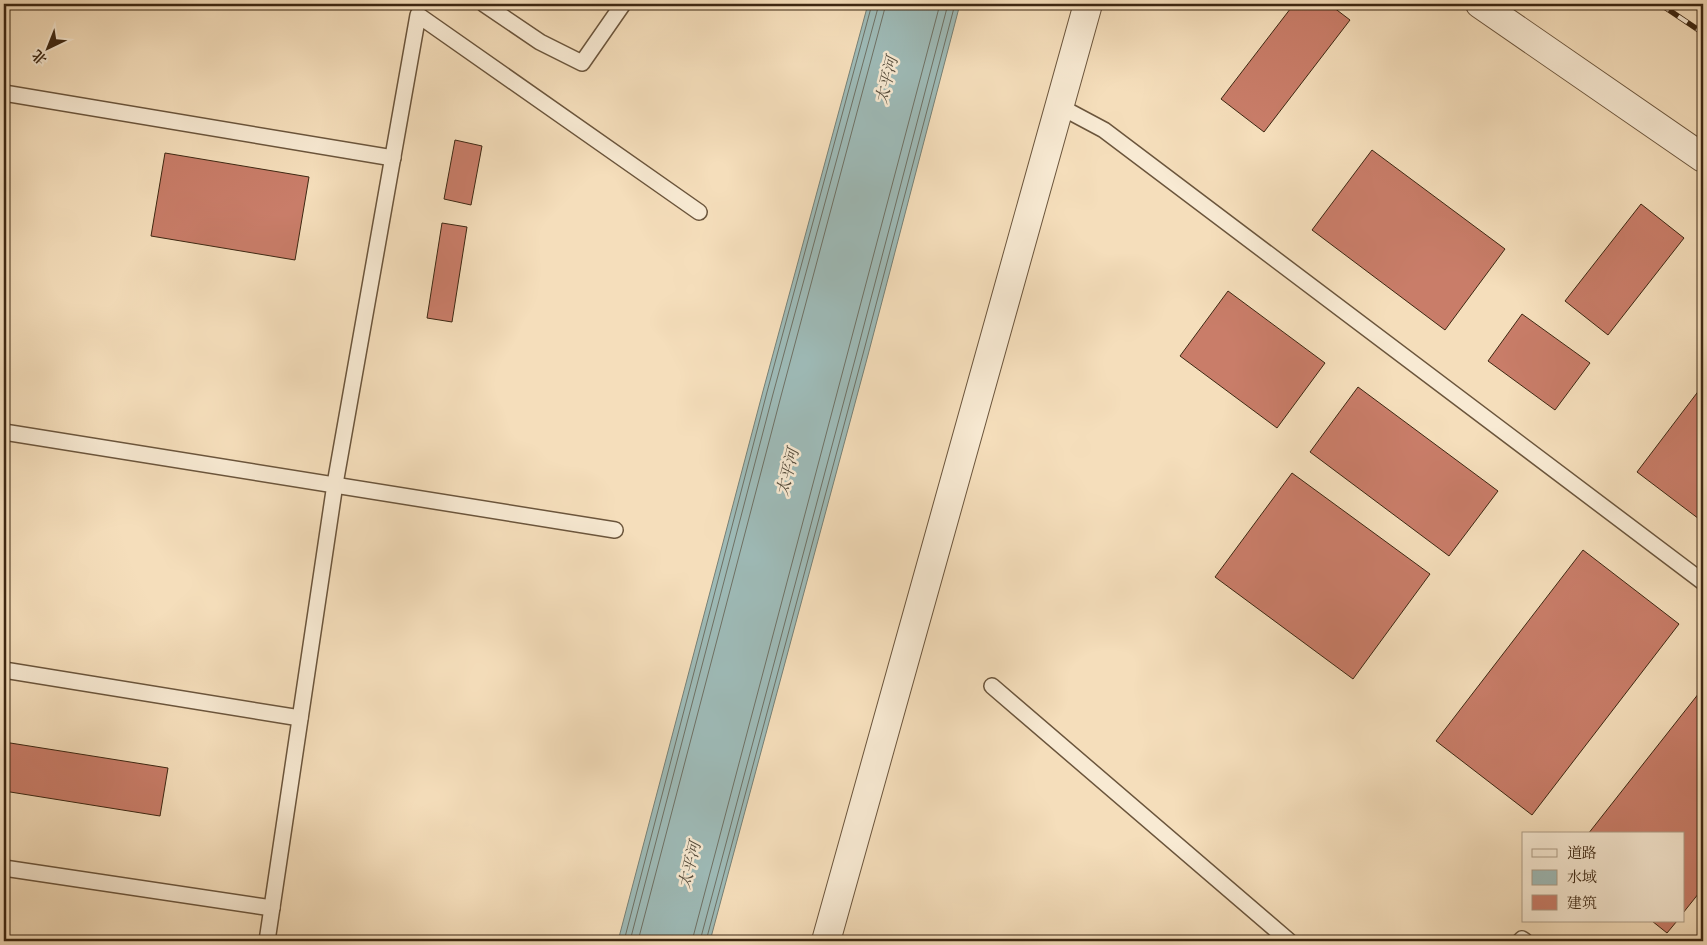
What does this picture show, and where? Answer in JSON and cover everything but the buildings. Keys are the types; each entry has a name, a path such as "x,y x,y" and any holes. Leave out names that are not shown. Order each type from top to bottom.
{"street":[{"path":"826,941 1088,4"},
{"path":"1480,4 1703,158"}],"lane":[{"path":"484,4 540,42 582,63 623,4"},
{"path":"268,941 335,484 418,15 699,212"},
{"path":"4,94 393,158"},
{"path":"1060,106 1104,130 1703,582"},
{"path":"4,432 615,530"},
{"path":"4,670 300,718"},
{"path":"992,686 1289,941"},
{"path":"4,868 272,908"},
{"path":"1520,941 1522,939 1525,941"}],"water":[{"name":"太平河","path":"868,4 960,4 868,355 710,941 618,941 763,391"}],"railway":[{"path":"1660,4 1703,33"}]}
